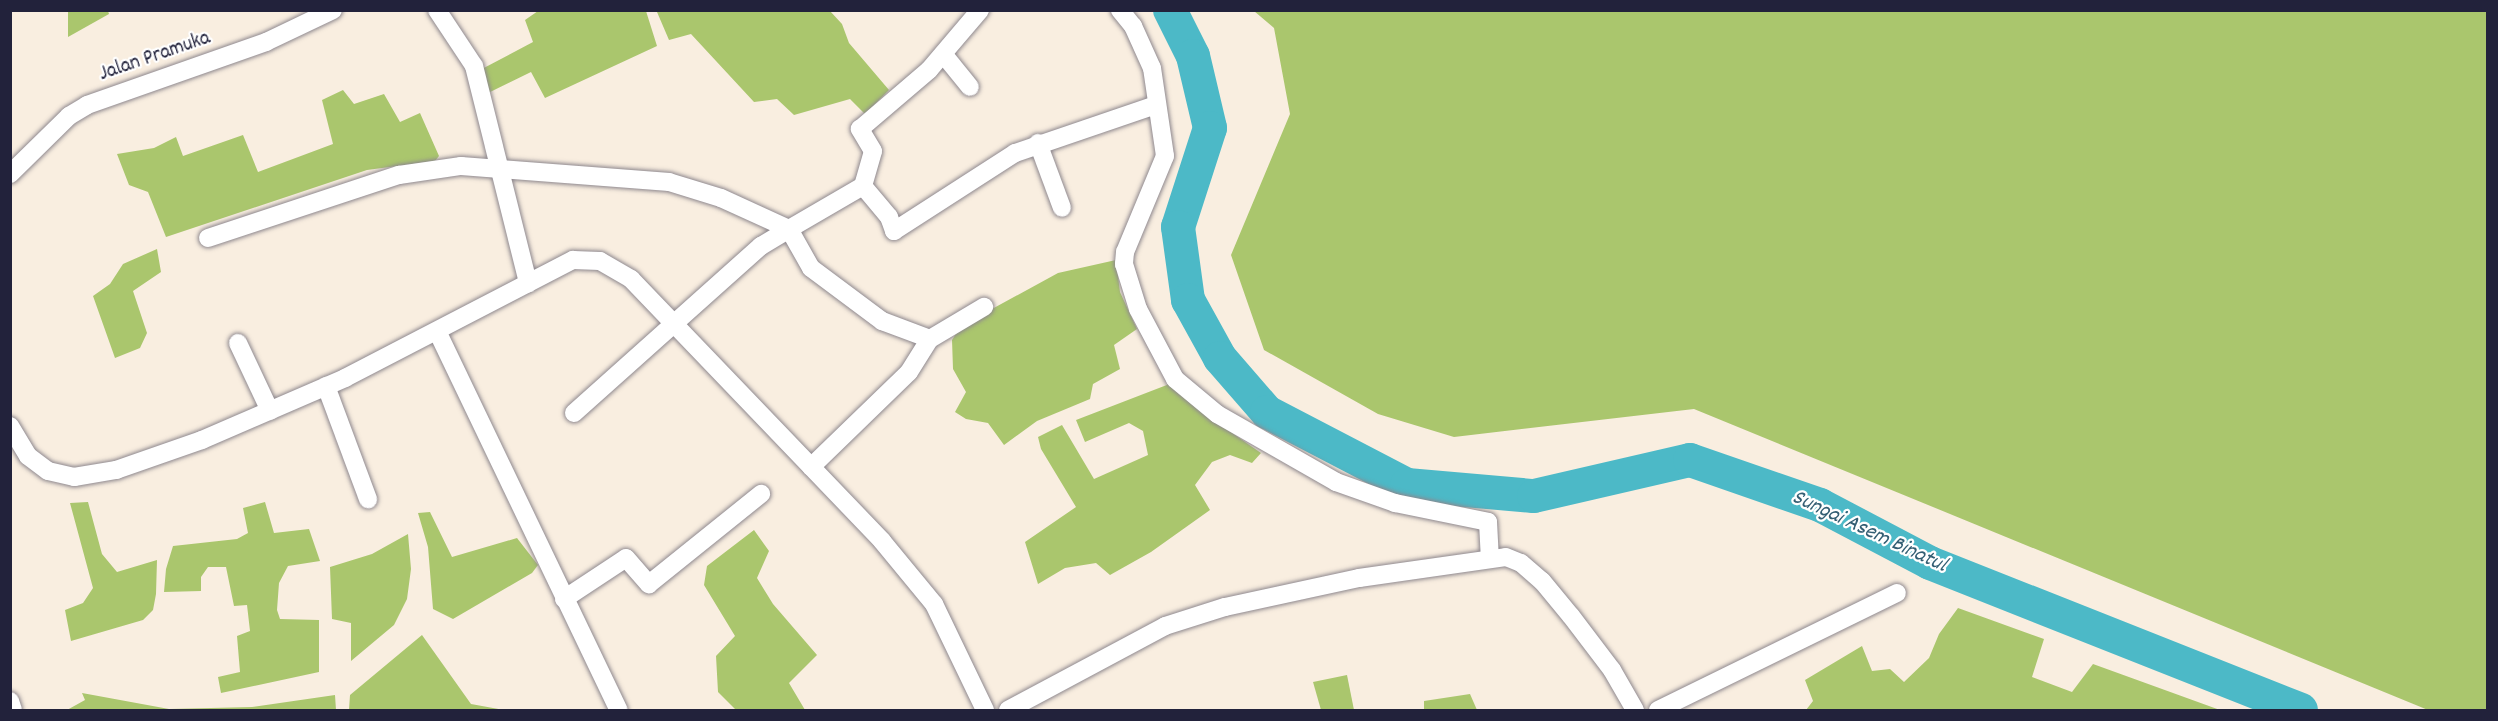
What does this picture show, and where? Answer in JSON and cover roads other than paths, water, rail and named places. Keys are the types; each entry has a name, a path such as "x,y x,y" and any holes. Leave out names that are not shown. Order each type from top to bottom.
{"street":[{"name":"Jalan Pramuka","path":"14,163 69,116 87,105 266,42 333,10"},
{"path":"437,10 474,66 503,172 528,283"},
{"path":"574,413 761,246 863,186 873,151 860,129 944,55 980,10"},
{"path":"1120,10 1145,48 1152,68 1163,138 1163,167 1147,196 1124,264 1137,309 1175,379 1217,414 1336,482 1395,503 1488,522 1490,558"},
{"path":"944,55 970,87"},
{"path":"863,186 894,224 894,231 972,178 1038,143 1156,105"},
{"path":"1038,143 1062,208"},
{"path":"208,238 399,175 460,166 503,172 605,174 669,182 721,198 783,232 811,268 839,290 882,321 930,339"},
{"path":"10,426 28,456 37,464 61,476 74,477 116,470 202,440 326,386 438,333 573,260 600,261 631,279 882,541 934,604 985,711"},
{"path":"811,467 909,372 930,339 984,307"},
{"path":"438,333 619,711"},
{"path":"238,343 270,411"},
{"path":"326,386 368,499"},
{"path":"564,599 626,558 644,583 649,584 761,494"},
{"path":"1008,711 1165,626 1282,593 1490,558 1512,558 1542,581 1612,670 1635,711"},
{"path":"1658,711 1897,593"},
{"path":"10,701 13,711"}],"waterway":[{"name":"Sungai Asem Binatul","path":"1170,10 1193,56 1210,128 1178,227 1188,300 1220,358 1267,412 1407,485 1534,496 1690,460 1820,505 1930,563 2301,710"}]}
